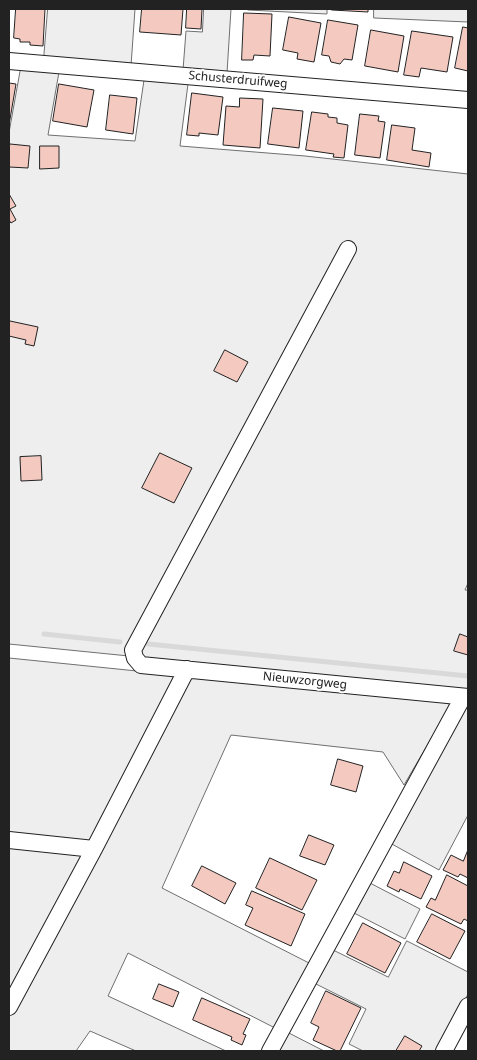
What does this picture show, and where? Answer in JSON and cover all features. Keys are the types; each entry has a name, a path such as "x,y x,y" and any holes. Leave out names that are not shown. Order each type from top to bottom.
{"street":[{"name":"Schusterdruifweg","path":"9,61 468,100"},
{"name":"Nieuwzorgweg","path":"348,250 133,650 134,658 141,665 466,697"},
{"path":"9,1007 94,849 187,669"},
{"path":"270,1051 466,697"},
{"path":"9,840 94,849"},
{"path":"444,1051 468,1006"}],"shaded area":[{"path":"48,9 135,9 131,66 44,59"},
{"path":"204,9 231,9 227,73 183,70 186,31 202,32"},
{"path":"327,9 327,14 248,10"},
{"path":"374,9 468,9 468,22 374,18"},
{"path":"21,68 59,72 48,135 135,141 144,80 188,84 180,146 305,156 468,174 468,583 465,590 468,590 468,690 9,644 9,133"},
{"path":"9,658 452,703 404,785 383,752 231,735 162,888 309,963 275,1028 128,953 108,996 226,1051 136,1051 90,1031 76,1051 9,1051"},
{"path":"468,706 468,815 439,870 390,843 465,708"},
{"path":"368,882 420,909 405,939 352,912"},
{"path":"407,941 468,972 468,994 439,1051 363,1051 349,1044 366,1009 314,983 331,949 388,977"},
{"path":"285,1031 324,1051 274,1051"}],"building":[{"path":"16,9 45,9 43,46 30,45 30,42 20,42 20,39 14,38"},
{"path":"142,9 183,9 181,35 140,32"},
{"path":"187,9 202,9 201,29 186,28"},
{"path":"368,9 368,12 332,10"},
{"path":"244,13 272,14 270,56 254,55 253,60 242,60"},
{"path":"289,17 321,23 314,62 297,59 298,53 283,50"},
{"path":"328,20 358,25 352,60 344,59 340,64 331,62 329,56 322,55"},
{"path":"463,27 468,28 468,71 455,68"},
{"path":"371,30 404,36 398,72 365,66"},
{"path":"412,31 453,37 447,72 421,68 419,77 404,75"},
{"path":"9,83 16,84 9,125"},
{"path":"59,84 94,90 87,127 53,121"},
{"path":"192,93 223,97 218,135 199,133 199,136 187,135"},
{"path":"110,95 137,98 133,134 106,130"},
{"path":"240,98 263,99 260,148 223,145 226,106 239,107"},
{"path":"273,108 303,111 299,148 268,144"},
{"path":"312,112 328,114 328,117 337,118 337,123 348,125 344,158 333,157 334,154 306,150"},
{"path":"360,114 379,116 378,121 385,122 380,158 355,155"},
{"path":"392,125 415,128 412,150 431,153 429,167 387,160"},
{"path":"10,144 30,146 28,168 9,167"},
{"path":"40,146 59,146 59,168 40,169"},
{"path":"9,194 16,206 10,209 16,220 11,223 9,220"},
{"path":"10,321 38,327 34,346 25,344 26,340 9,336"},
{"path":"225,350 248,362 237,382 214,371"},
{"path":"160,453 192,468 174,503 142,488"},
{"path":"41,456 42,480 21,481 20,457"},
{"path":"460,634 468,637 468,655 454,651"},
{"path":"338,759 363,766 356,792 331,785"},
{"path":"309,835 334,845 325,865 300,856"},
{"path":"468,850 468,878 460,874 458,877 443,870 451,855 463,861"},
{"path":"270,858 317,880 302,910 256,888"},
{"path":"404,862 432,876 421,899 400,889 399,892 387,886 394,871 399,873"},
{"path":"202,866 236,883 225,904 192,886"},
{"path":"447,875 468,886 468,921 464,919 461,924 426,907 431,898 435,900"},
{"path":"252,891 305,914 291,946 245,925 253,908 246,905"},
{"path":"432,914 465,931 450,959 417,942"},
{"path":"363,923 401,943 385,973 347,954"},
{"path":"159,984 179,992 173,1007 153,999"},
{"path":"326,991 361,1008 340,1051 313,1040 319,1027 311,1023"},
{"path":"202,998 250,1019 243,1034 246,1035 242,1045 231,1040 232,1037 193,1020"},
{"path":"405,1036 422,1046 419,1051 396,1051"}],"waterway":[{"path":"44,634 120,642"},
{"path":"148,644 468,676"}]}
